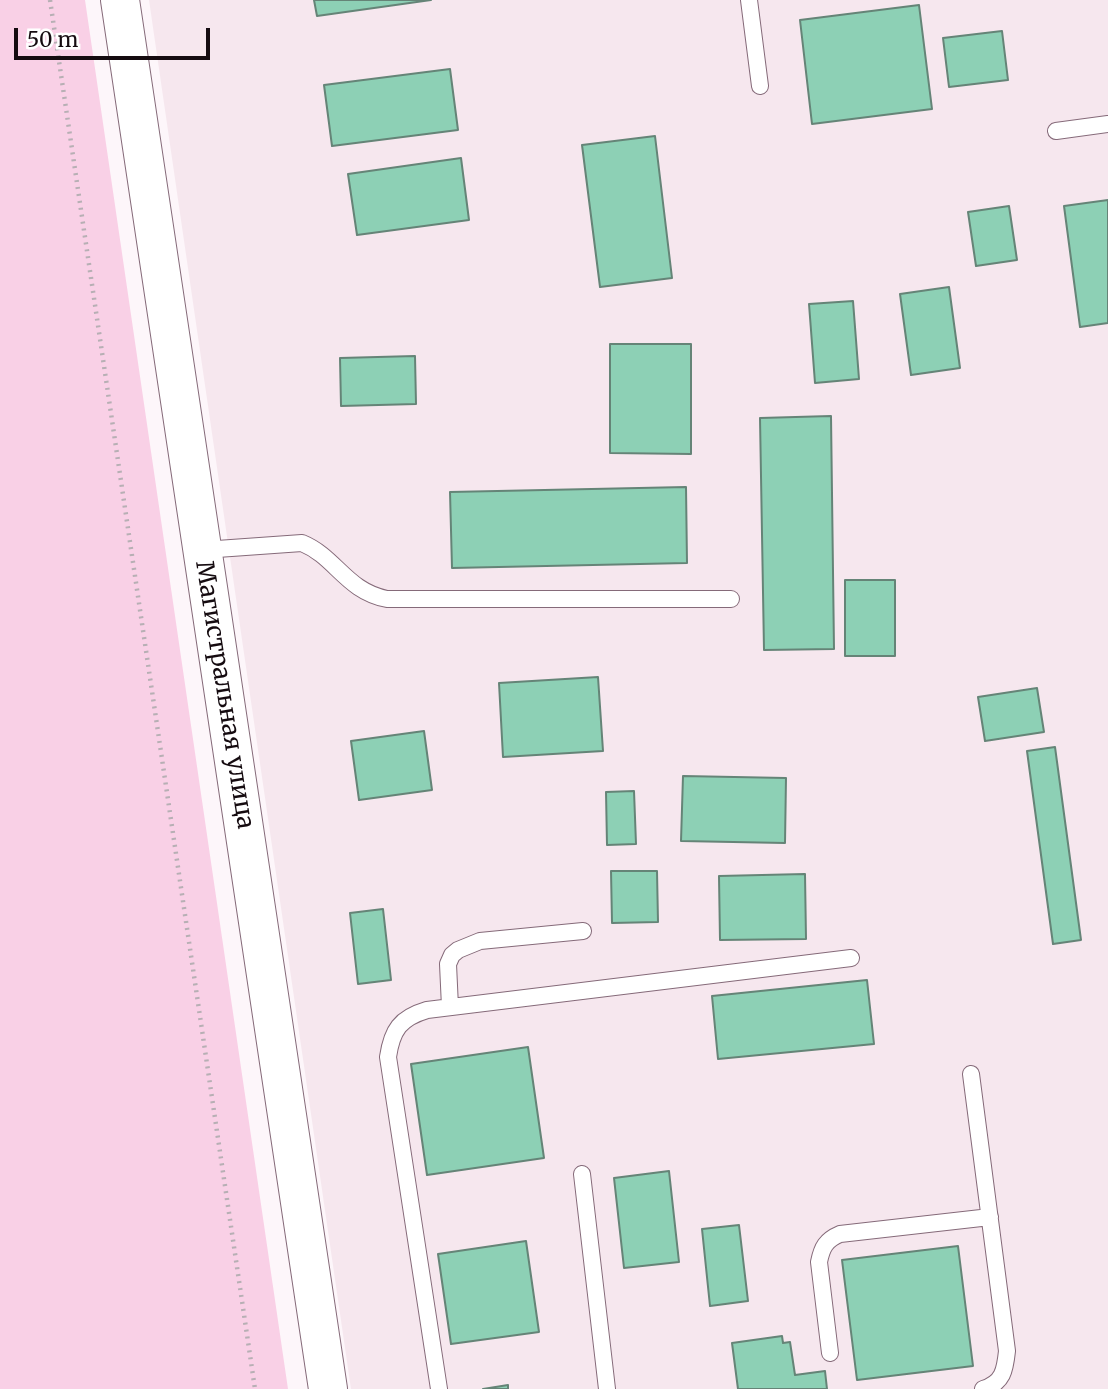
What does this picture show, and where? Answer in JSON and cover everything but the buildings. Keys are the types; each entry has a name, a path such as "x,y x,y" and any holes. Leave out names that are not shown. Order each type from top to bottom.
{"main road":[{"name":"Магистральная улица","path":"120,0 328,1389"}],"lane":[{"path":"749,0 760,86"},
{"path":"1056,131 1108,124"},
{"path":"202,550 302,543 313,547 355,586 372,596 387,598 731,599"},
{"path":"450,1007 449,964 452,955 458,950 480,941 583,930"},
{"path":"439,1389 388,1057 390,1040 401,1022 412,1014 450,1007 851,958"},
{"path":"971,1074 1007,1351 1006,1368 1001,1379 993,1386 983,1389"},
{"path":"582,1174 607,1389"},
{"path":"830,1353 819,1262 821,1250 827,1240 840,1234 990,1216"}],"path":[{"path":"50,0 255,1389"}],"shaded area":[{"path":"0,0 85,0 288,1389 0,1389"},
{"path":"149,0 1108,0 1108,1389 351,1389"}]}
